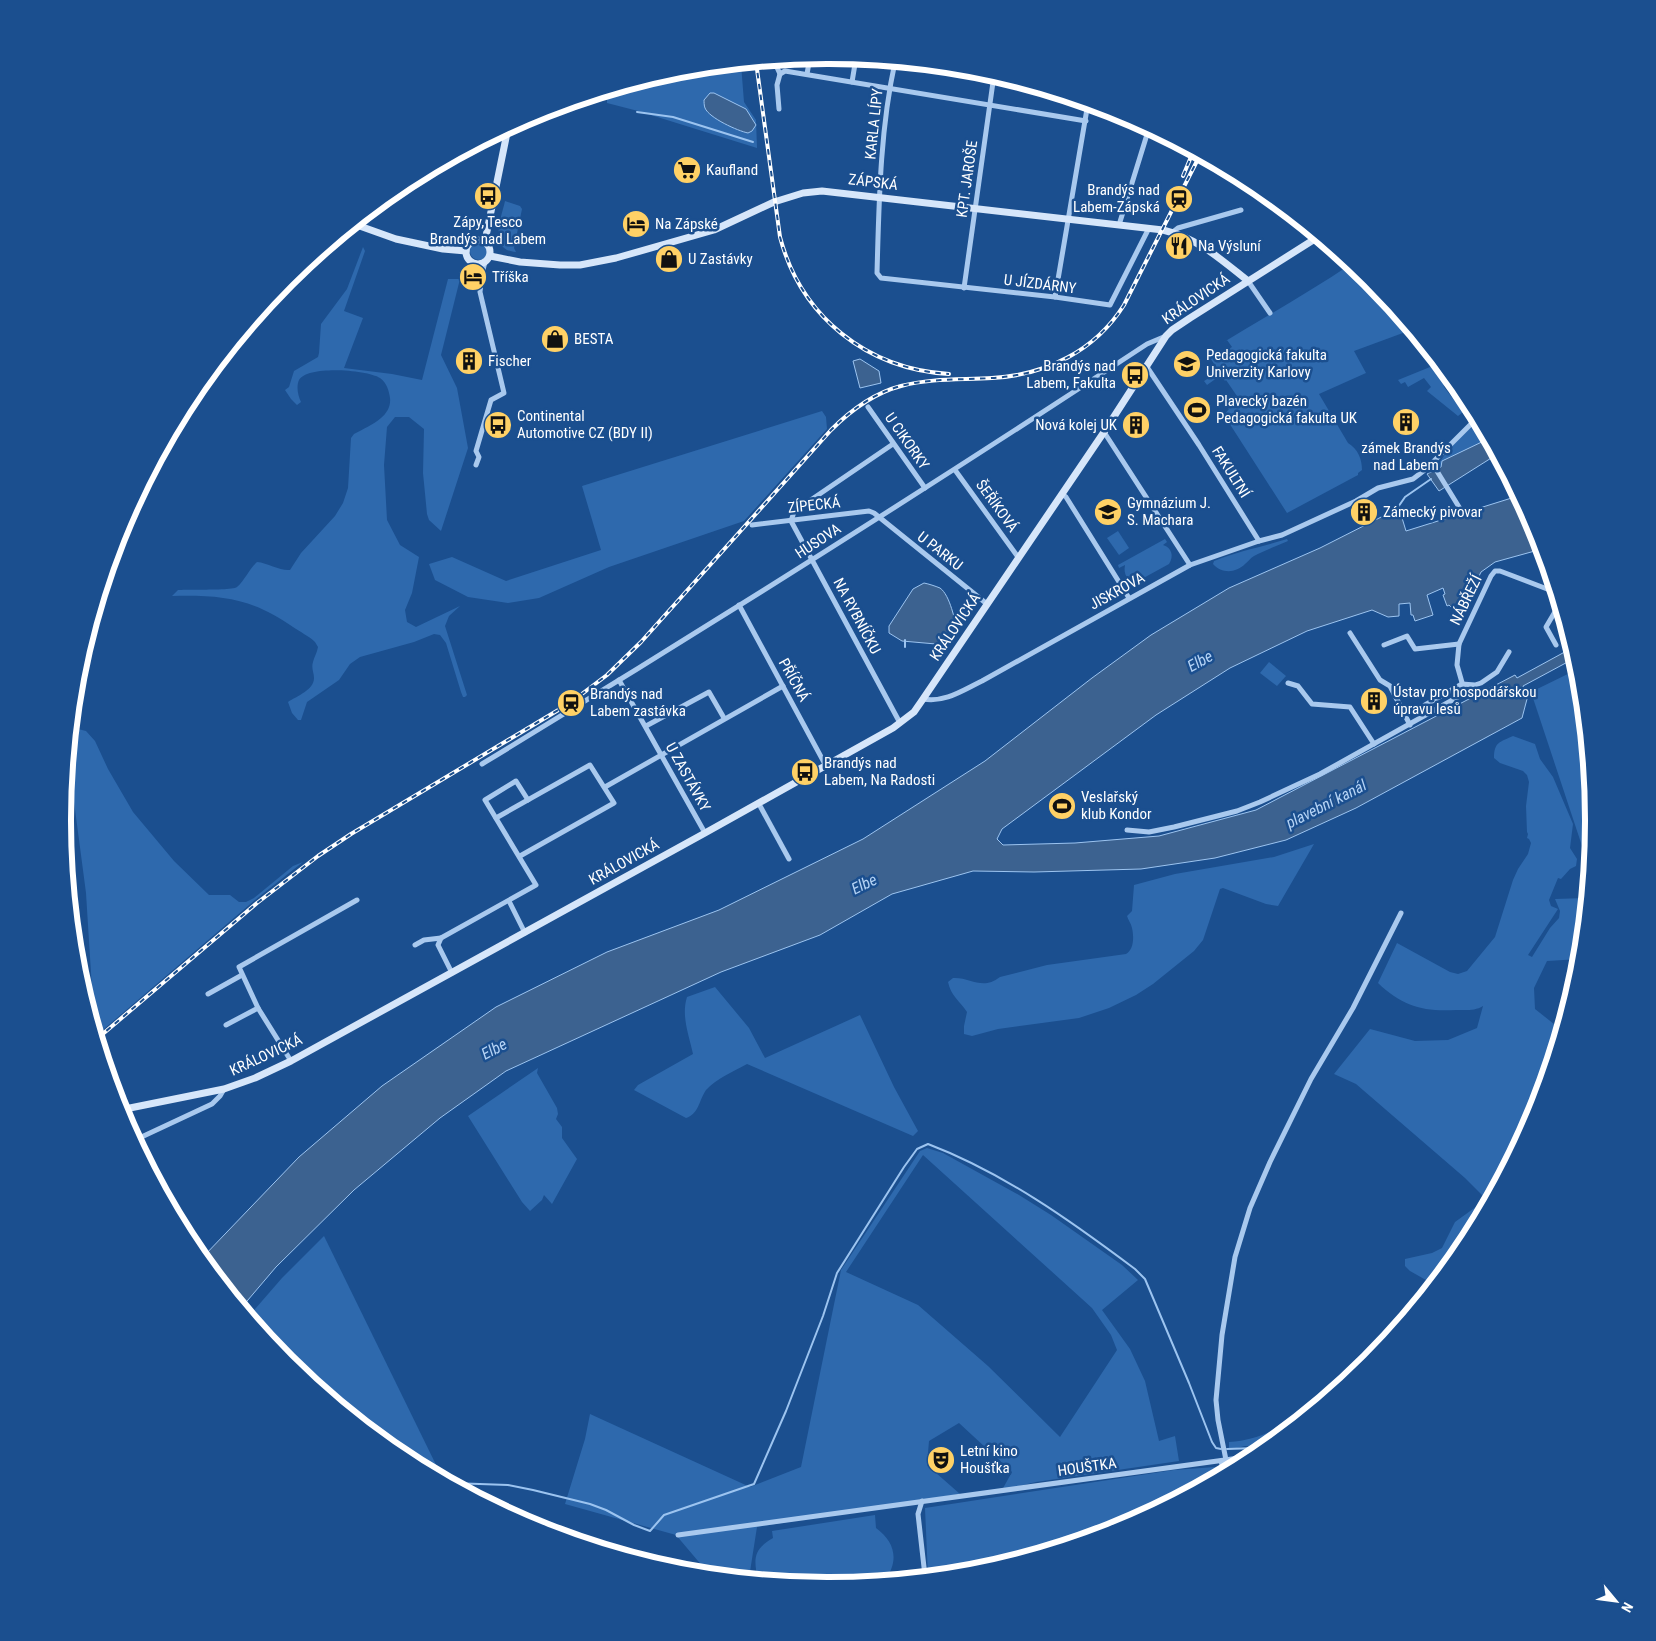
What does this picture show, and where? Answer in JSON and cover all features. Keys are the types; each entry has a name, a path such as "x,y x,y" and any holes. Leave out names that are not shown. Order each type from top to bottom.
{"main road":[{"path":"485,241 506,136"},
{"name":"ZÁPSKÁ","path":"488,259 575,265 616,258 702,234 728,224 768,204 803,193 831,191 1173,232 1193,240 1217,256 1248,281"},
{"path":"360,226 396,239 443,249 466,251"},
{"path":"479,239 485,241 490,248 488,259 475,264 469,260 466,251 467,246 472,241 479,239"},
{"name":"KRÁLOVICKÁ","path":"128,1108 224,1089 255,1078 291,1061 759,804 900,723 914,712 923,699 1104,432 1166,336 1176,327 1313,240"}],"street":[{"path":"807,74 809,64"},
{"path":"777,65 782,72 807,74 1086,121"},
{"path":"852,82 855,65"},
{"name":"KARLA LÍPY","path":"881,278 877,273 879,197 889,89 894,67"},
{"path":"780,108 777,85 782,72"},
{"name":"KPT. JAROŠE","path":"964,288 993,82"},
{"path":"1055,297 1087,110"},
{"path":"1119,225 1147,135"},
{"path":"1173,232 1178,228 1242,210"},
{"name":"U JÍZDÁRNY","path":"881,278 1055,297 1110,305 1150,228"},
{"path":"476,465 479,457 476,451 491,400 504,393 480,292 482,274 488,259"},
{"path":"475,264 482,274"},
{"path":"1248,281 1270,313"},
{"name":"HUSOVA","path":"482,764 813,560 878,517 955,470 1147,344 1166,336"},
{"name":"FAKULTNÍ","path":"1147,367 1199,445 1259,541"},
{"name":"U CIKORKY","path":"868,407 925,488"},
{"name":"JISKROVA","path":"923,699 937,700 947,698 982,681 1190,565 1282,535 1330,514 1384,486 1413,479 1472,423"},
{"path":"1104,432 1190,565"},
{"path":"791,520 794,512 799,508 893,444"},
{"path":"1432,463 1459,507"},
{"name":"ŠEŘÍKOVÁ","path":"955,470 1018,557"},
{"path":"1062,494 1066,497 1129,598"},
{"name":"ZÍPECKÁ","path":"752,525 869,512 878,517"},
{"name":"U PARKU","path":"878,517 987,604"},
{"name":"NA RYBNÍČKU","path":"791,520 900,723"},
{"name":"NÁBŘEŽÍ","path":"1462,684 1457,665 1459,644 1495,571 1500,571 1549,590"},
{"name":"PŘÍČNÁ","path":"739,606 826,766"},
{"path":"1555,612 1546,627 1556,645"},
{"path":"1350,633 1380,680 1390,686 1410,724"},
{"name":"NÁBŘEŽÍ","path":"1384,645 1407,636 1415,649 1459,644"},
{"path":"1425,705 1462,684 1475,685 1481,683 1497,672 1509,652"},
{"name":"U ZASTÁVKY","path":"619,680 705,833"},
{"path":"1288,683 1298,686 1312,704 1350,707 1374,744"},
{"path":"1127,830 1149,832 1236,811 1260,802 1320,774 1465,693 1462,684"},
{"path":"605,787 783,686"},
{"path":"646,726 709,692 724,718"},
{"path":"496,818 590,765 605,787 614,803 520,856"},
{"path":"416,945 424,940 441,938 536,885 485,800 516,781 528,800"},
{"path":"759,804 789,859"},
{"path":"291,1061 258,1008 239,967 357,900"},
{"path":"508,901 525,933"},
{"path":"1224,1465 1216,1400 1222,1335 1235,1257 1250,1208 1270,1162 1311,1080 1352,1008 1401,913"},
{"path":"441,938 438,945 452,973"},
{"path":"208,994 242,976"},
{"path":"226,1025 258,1008"},
{"name":"KRÁLOVICKÁ","path":"141,1137 212,1104 218,1099 224,1089"},
{"name":"HOUŠTKA","path":"678,1535 1233,1460"},
{"path":"922,1501 918,1514 924,1571"}],"shaded area":[{"path":"741,69 744,102 756,120 757,148 638,111 607,103 607,97 632,90 680,78"},
{"path":"505,201 520,206 522,209 514,248 516,252 507,250 499,240 499,225"},
{"path":"475,242 483,242 488,247 486,258 475,260 470,255 470,247"},
{"path":"363,247 365,251 344,311 363,318 344,368 422,380 448,279 460,279 441,355 457,388 468,448 441,531 429,520 427,514 423,473 424,429 409,417 395,417 387,427 384,465 387,520 400,545 419,557 412,593 405,610 407,622 416,627 460,606 449,616 445,626 467,695 463,697 446,643 440,635 434,634 414,642 360,657 350,664 339,680 307,702 301,720 298,720 292,713 288,702 304,692 313,682 312,664 318,647 315,642 278,617 249,604 206,596 172,596 178,590 237,587 257,562 290,570 301,553 335,516 343,503 348,488 351,438 387,412 390,401 386,385 380,378 373,375 338,370 314,372 305,375 299,380 298,391 301,402 297,405 285,390 289,387 294,371 318,357 321,324 347,289"},
{"path":"1345,268 1363,285 1405,332 1354,351 1366,373 1319,394 1348,443 1359,455 1362,470 1358,475 1287,513 1224,415 1229,409 1227,407 1239,399 1221,375 1207,385 1204,381 1219,372 1211,359 1232,347 1227,340"},
{"path":"1432,366 1443,380 1444,387 1463,412 1458,416 1427,391 1431,387 1424,378 1408,387 1405,382 1401,384 1398,380"},
{"path":"822,411 826,417 827,429 744,521 609,567 539,598 508,603 468,597 435,580 429,564 452,557 506,581 601,550 582,486"},
{"path":"1473,426 1483,442 1441,467 1438,465 1456,441"},
{"path":"1118,531 1129,548 1119,555 1107,538"},
{"path":"1165,539 1167,542 1163,545 1171,553 1169,564 1138,581 1127,577 1125,565 1119,568 1118,565"},
{"path":"1287,539 1288,541 1262,552 1233,571 1225,571 1213,564 1214,561"},
{"path":"1269,662 1286,676 1277,686 1260,673"},
{"path":"1570,673 1583,771 1585,820 1584,851 1531,692"},
{"path":"77,730 86,731 95,741 108,769 133,812 174,861 209,895 230,895 239,902 246,902 254,898 293,866 303,862 255,900 104,1029 101,1029 92,996 86,893 72,789"},
{"path":"1513,736 1535,744 1540,759 1553,777 1573,824 1570,848 1577,859 1576,866 1570,869 1561,879 1558,878 1549,900 1551,906 1558,909 1528,955 1532,957 1550,928 1559,918 1560,911 1555,899 1580,898 1571,960 1547,961 1534,988 1535,1009 1556,1026 1545,1064 1507,1155 1483,1198 1465,1178 1356,1084 1334,1074 1370,1029 1415,1041 1448,1040 1477,1028 1483,1006 1467,1010 1433,1010 1423,1008 1414,1006 1396,997 1378,983 1397,943 1450,972 1458,974 1467,971 1495,937 1513,880 1528,854 1531,843 1527,838 1526,806 1529,782 1527,775 1523,771 1500,763 1494,758 1495,749 1501,741"},
{"path":"1314,844 1278,906 1266,904 1223,888 1220,889 1203,940 1194,951 1153,984 1136,995 1109,1008 1079,1018 998,1029 972,1036 964,1034 967,1012 949,987 948,982 953,978 988,983 1000,977 1047,965 1126,954 1131,949 1133,942 1132,928 1127,916 1132,911 1134,885 1175,874 1274,857"},
{"path":"715,987 749,1028 765,1058 860,1015 894,1087 918,1131 913,1136 747,1064 710,1086 694,1113 686,1118 634,1090 638,1085 693,1054 685,1018 687,997"},
{"path":"538,1068 537,1073 557,1108 558,1114 556,1119 562,1127 562,1138 577,1159 552,1204 544,1195 542,1200 530,1211 522,1202 468,1116"},
{"path":"927,1148 943,1153 1019,1195 1122,1265 1138,1280 1102,1310 1130,1349 1145,1381 1159,1441 1175,1436 1179,1461 1036,1482 1002,1490 1012,1472 959,1423 929,1441 927,1465 960,1494 757,1527 750,1573 703,1567 676,1535 565,1504 585,1439 590,1414 750,1487 801,1467 841,1270 920,1151","holes":["923,1155 1092,1308 1111,1335 1117,1350 1060,1437 988,1366 918,1305 846,1272"]},
{"path":"1480,1204 1457,1241 1428,1281 1405,1266 1405,1259 1432,1253 1442,1248 1455,1222"},
{"path":"324,1236 438,1468 367,1421 293,1356 259,1319 253,1312 282,1278"},
{"path":"1283,1426 1252,1447 1245,1446 1229,1450 1229,1442 1250,1439"},
{"path":"1215,1467 1218,1469 1163,1499 1118,1520 1071,1537 976,1563 928,1571 925,1508 1174,1470"},
{"path":"875,1515 876,1528 888,1539 894,1559 888,1575 828,1577 757,1574 756,1555 762,1546 773,1538 772,1531"}],"water":[{"path":"710,93 714,93 746,109 756,125 752,131 748,133 738,130 712,116 705,107 704,100"},
{"path":"860,359 879,371 881,383 860,388 853,361"},
{"path":"1483,442 1492,458 1439,491 1427,474 1441,467 1442,461"},
{"path":"1512,498 1535,551 1495,562 1481,572 1465,605 1453,609 1449,605 1447,606 1443,595 1445,594 1443,588 1427,595 1433,615 1415,621 1413,615 1411,615 1410,603 1399,604 1399,616 1388,617 1372,610 1307,631 1230,668 1156,715 1002,829 997,839 1003,845 1075,843 1159,836 1256,810 1515,675 1517,678 1565,652 1567,662 1523,686 1527,699 1522,718 1356,808 1286,840 1215,858 1141,869 1034,872 973,871 892,894 820,935 721,972 506,1071 440,1118 354,1190 276,1267 246,1303 207,1252 299,1157 382,1086 496,1007 607,952 719,910 863,839 985,761 1151,635 1229,588 1320,548 1399,508 1406,531"},
{"path":"924,583 940,588 947,596 958,633 948,643 936,644 902,641 889,633 889,626 913,589"}],"waterway":[{"path":"637,112 673,117 753,142"},
{"path":"1396,510 1405,497 1431,479"},
{"path":"905,640 905,647"},
{"path":"464,1483 508,1485 590,1504 650,1531 664,1515 754,1484 786,1411 823,1316 837,1273 904,1167 917,1149 928,1144 983,1169 1036,1199 1111,1251 1145,1279 1212,1442 1216,1448 1221,1449"},
{"path":"1227,1449 1251,1448"}],"railway":[{"path":"757,67 780,237 790,266 804,291 821,314 842,334 865,350 891,362 919,370 949,374"},
{"path":"1183,176 1191,157"},
{"path":"102,1034 257,903 318,856 351,834 570,703 607,675 641,642 831,430 863,403 881,393 912,383 935,380 992,378 1031,372 1050,366 1084,348 1099,335 1124,305 1197,160"}],"place":[{"name":"Kaufland","path":"687,170"},
{"name":"Zápy, Tesco Brandýs nad Labem","path":"488,196"},
{"name":"Brandýs nad Labem-Zápská","path":"1179,199"},
{"name":"Na Zápské","path":"636,224"},
{"name":"Na Výsluní","path":"1179,246"},
{"name":"U Zastávky","path":"669,259"},
{"name":"Tříška","path":"473,277"},
{"name":"BESTA","path":"555,339"},
{"name":"Fischer","path":"469,361"},
{"name":"Pedagogická fakulta Univerzity Karlovy","path":"1187,364"},
{"name":"Brandýs nad Labem, Fakulta","path":"1135,375"},
{"name":"Plavecký bazén Pedagogická fakulta UK","path":"1197,410"},
{"name":"zámek Brandýs nad Labem","path":"1406,422"},
{"name":"Continental Automotive CZ (BDY II)","path":"498,425"},
{"name":"Nová kolej UK","path":"1136,425"},
{"name":"Gymnázium J. S. Machara","path":"1108,512"},
{"name":"Zámecký pivovar","path":"1364,512"},
{"name":"Ústav pro hospodářskou úpravu lesů","path":"1374,701"},
{"name":"Brandýs nad Labem zastávka","path":"571,703"},
{"name":"Brandýs nad Labem, Na Radosti","path":"805,772"},
{"name":"Veslařský klub Kondor","path":"1062,806"},
{"name":"Letní kino Houšťka","path":"941,1460"}],"water label":[{"name":"Elbe","path":"1200,661"},
{"name":"plavební kanál","path":"1326,804"},
{"name":"Elbe","path":"864,884"},
{"name":"Elbe","path":"494,1049"}]}
